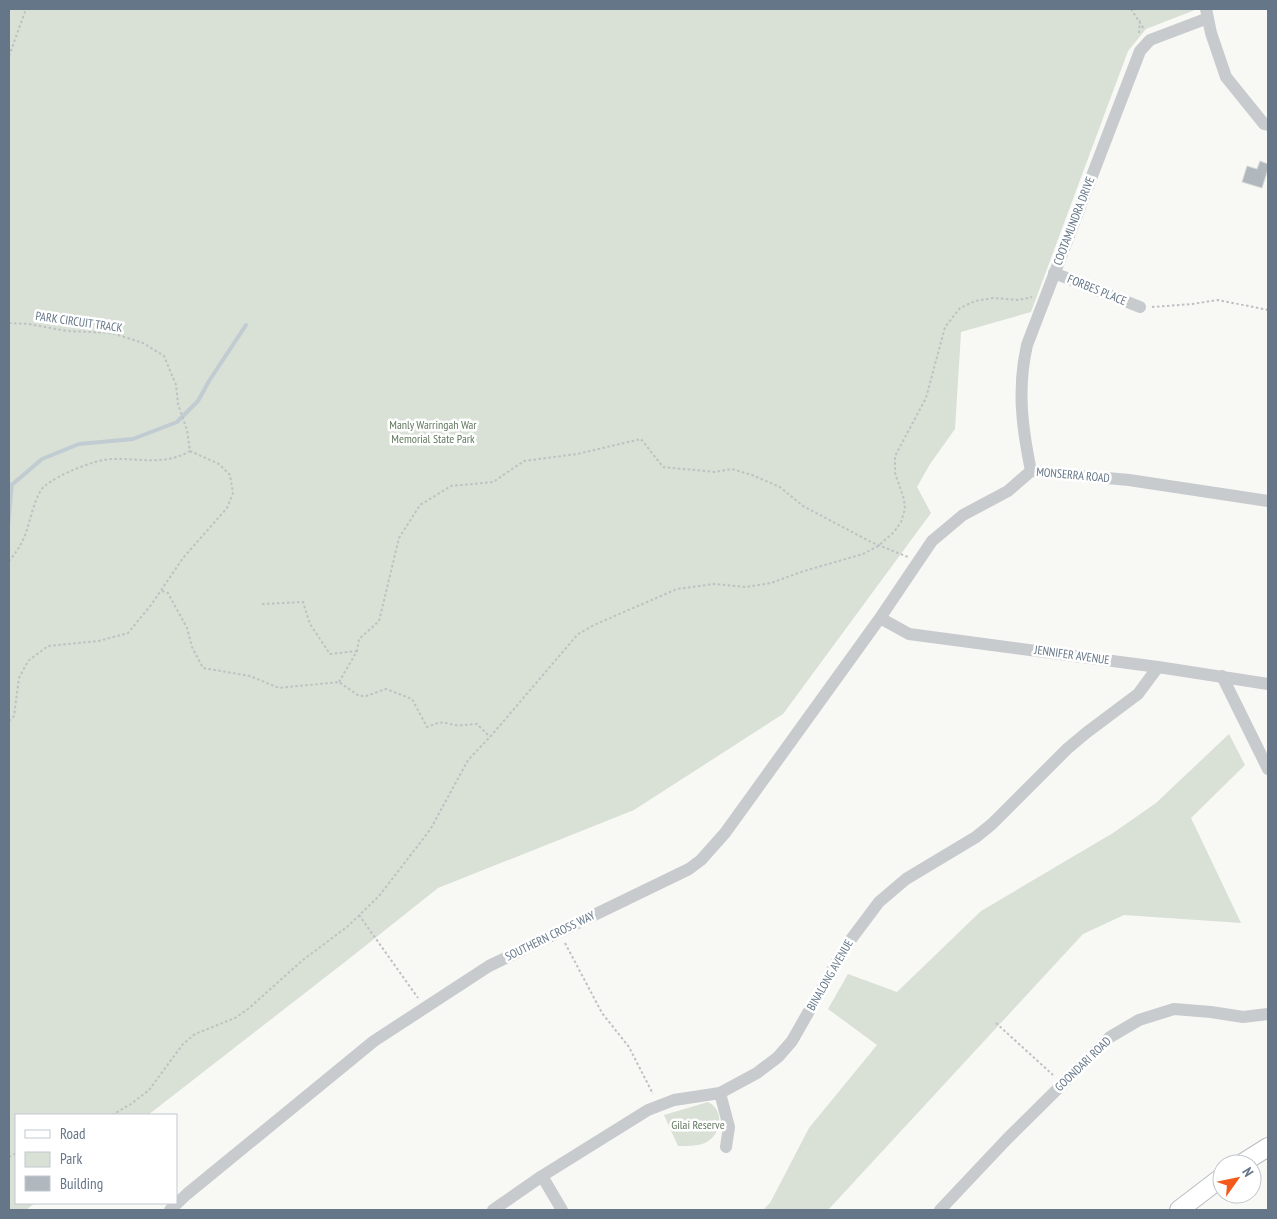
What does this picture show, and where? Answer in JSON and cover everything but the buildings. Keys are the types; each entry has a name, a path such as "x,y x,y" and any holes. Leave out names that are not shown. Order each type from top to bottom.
{"main road":[{"path":"1178,1210 1212,1184"}],"street":[{"path":"1207,13 1226,77 1264,124 1268,125"},
{"name":"COOTAMUNDRA DRIVE","path":"1030,471 1023,434 1021,405 1022,368 1027,345 1054,273 1140,52 1150,40 1207,13"},
{"name":"FORBES PLACE","path":"1054,273 1140,307"},
{"name":"MONSERRA ROAD","path":"880,618 932,541 963,515 1008,491 1030,471 1129,480 1268,501"},
{"name":"JENNIFER AVENUE","path":"880,618 910,634 1158,667 1268,684"},
{"name":"SOUTHERN CROSS WAY","path":"178,1202 374,1041 489,966 689,869 701,860 725,833 880,618"},
{"name":"BINALONG AVENUE","path":"493,1210 542,1176 648,1110 674,1100 720,1093 757,1073 778,1057 792,1041 846,946 879,902 906,879 976,837 992,824 1068,748 1138,694 1158,667"},
{"path":"1222,676 1268,769"},
{"name":"GOONDARI ROAD","path":"940,1210 1007,1139 1110,1037 1139,1020 1174,1009 1243,1017 1268,1014"},
{"path":"720,1093 729,1127 726,1147"},
{"path":"542,1176 562,1210"}],"path":[{"path":"9,56 26,9"},
{"path":"1133,10 1140,20 1139,34"},
{"path":"114,1114 149,1090 182,1044 196,1034 235,1018 248,1010 304,959 347,927 379,896 430,830 468,760 578,634 594,625 677,589 714,584 746,586 771,583 804,571 864,554 878,546 894,532 905,509 904,498 895,473 895,456 926,398 945,327 960,308 974,300 993,298 1019,300 1032,298 1038,293"},
{"path":"1140,307 1192,304 1218,300 1268,310"},
{"name":"PARK CIRCUIT TRACK","path":"9,323 29,324 67,331 112,333 143,343 164,356 176,385 178,404 187,430 190,451"},
{"path":"338,682 357,651 359,639 379,621 399,538 420,505 451,486 493,482 524,461 577,454 642,439 663,467 715,472 732,469 752,475 780,486 803,506 878,546 918,561"},
{"path":"9,561 17,552 25,536 34,507 44,486 78,468 110,459 153,461 180,457 190,451 219,464 230,475 233,493 227,508 183,558 161,591 128,633 99,641 48,646 28,661 18,678 14,716 9,721"},
{"path":"161,591 168,593 187,628 192,647 203,668 250,676 280,688 338,682 359,696 366,696 386,689 412,699 427,727 439,722 451,722 455,725 477,724 490,737"},
{"path":"262,604 303,602 310,624 330,654 357,651"},
{"path":"359,915 425,1008"},
{"path":"559,932 602,1013 629,1047 659,1106"},
{"path":"996,1023 1062,1084"}],"green space":[{"name":"Manly Warringah War Memorial State Park","path":"9,9 1195,10 1146,29 1128,51 1031,312 961,332 955,429 930,464 917,487 931,513 783,714 634,810 438,888 149,1114 15,1114 15,1204 34,1204 26,1210 9,1210"},
{"path":"1229,734 1245,765 1191,818 1241,923 1124,915 1083,934 828,1210 763,1210 770,1203 809,1128 877,1045 828,1009 848,974 897,992 981,911 1113,833 1156,803"},
{"name":"Gilai Reserve","path":"708,1102 717,1111 719,1116 718,1129 715,1134 711,1139 702,1144 678,1146 664,1115"}],"shaded area":[{"path":"9,482 14,483 9,538"}],"waterway":[{"path":"14,483 42,459 79,444 133,439 177,422 198,401 246,325"}]}
